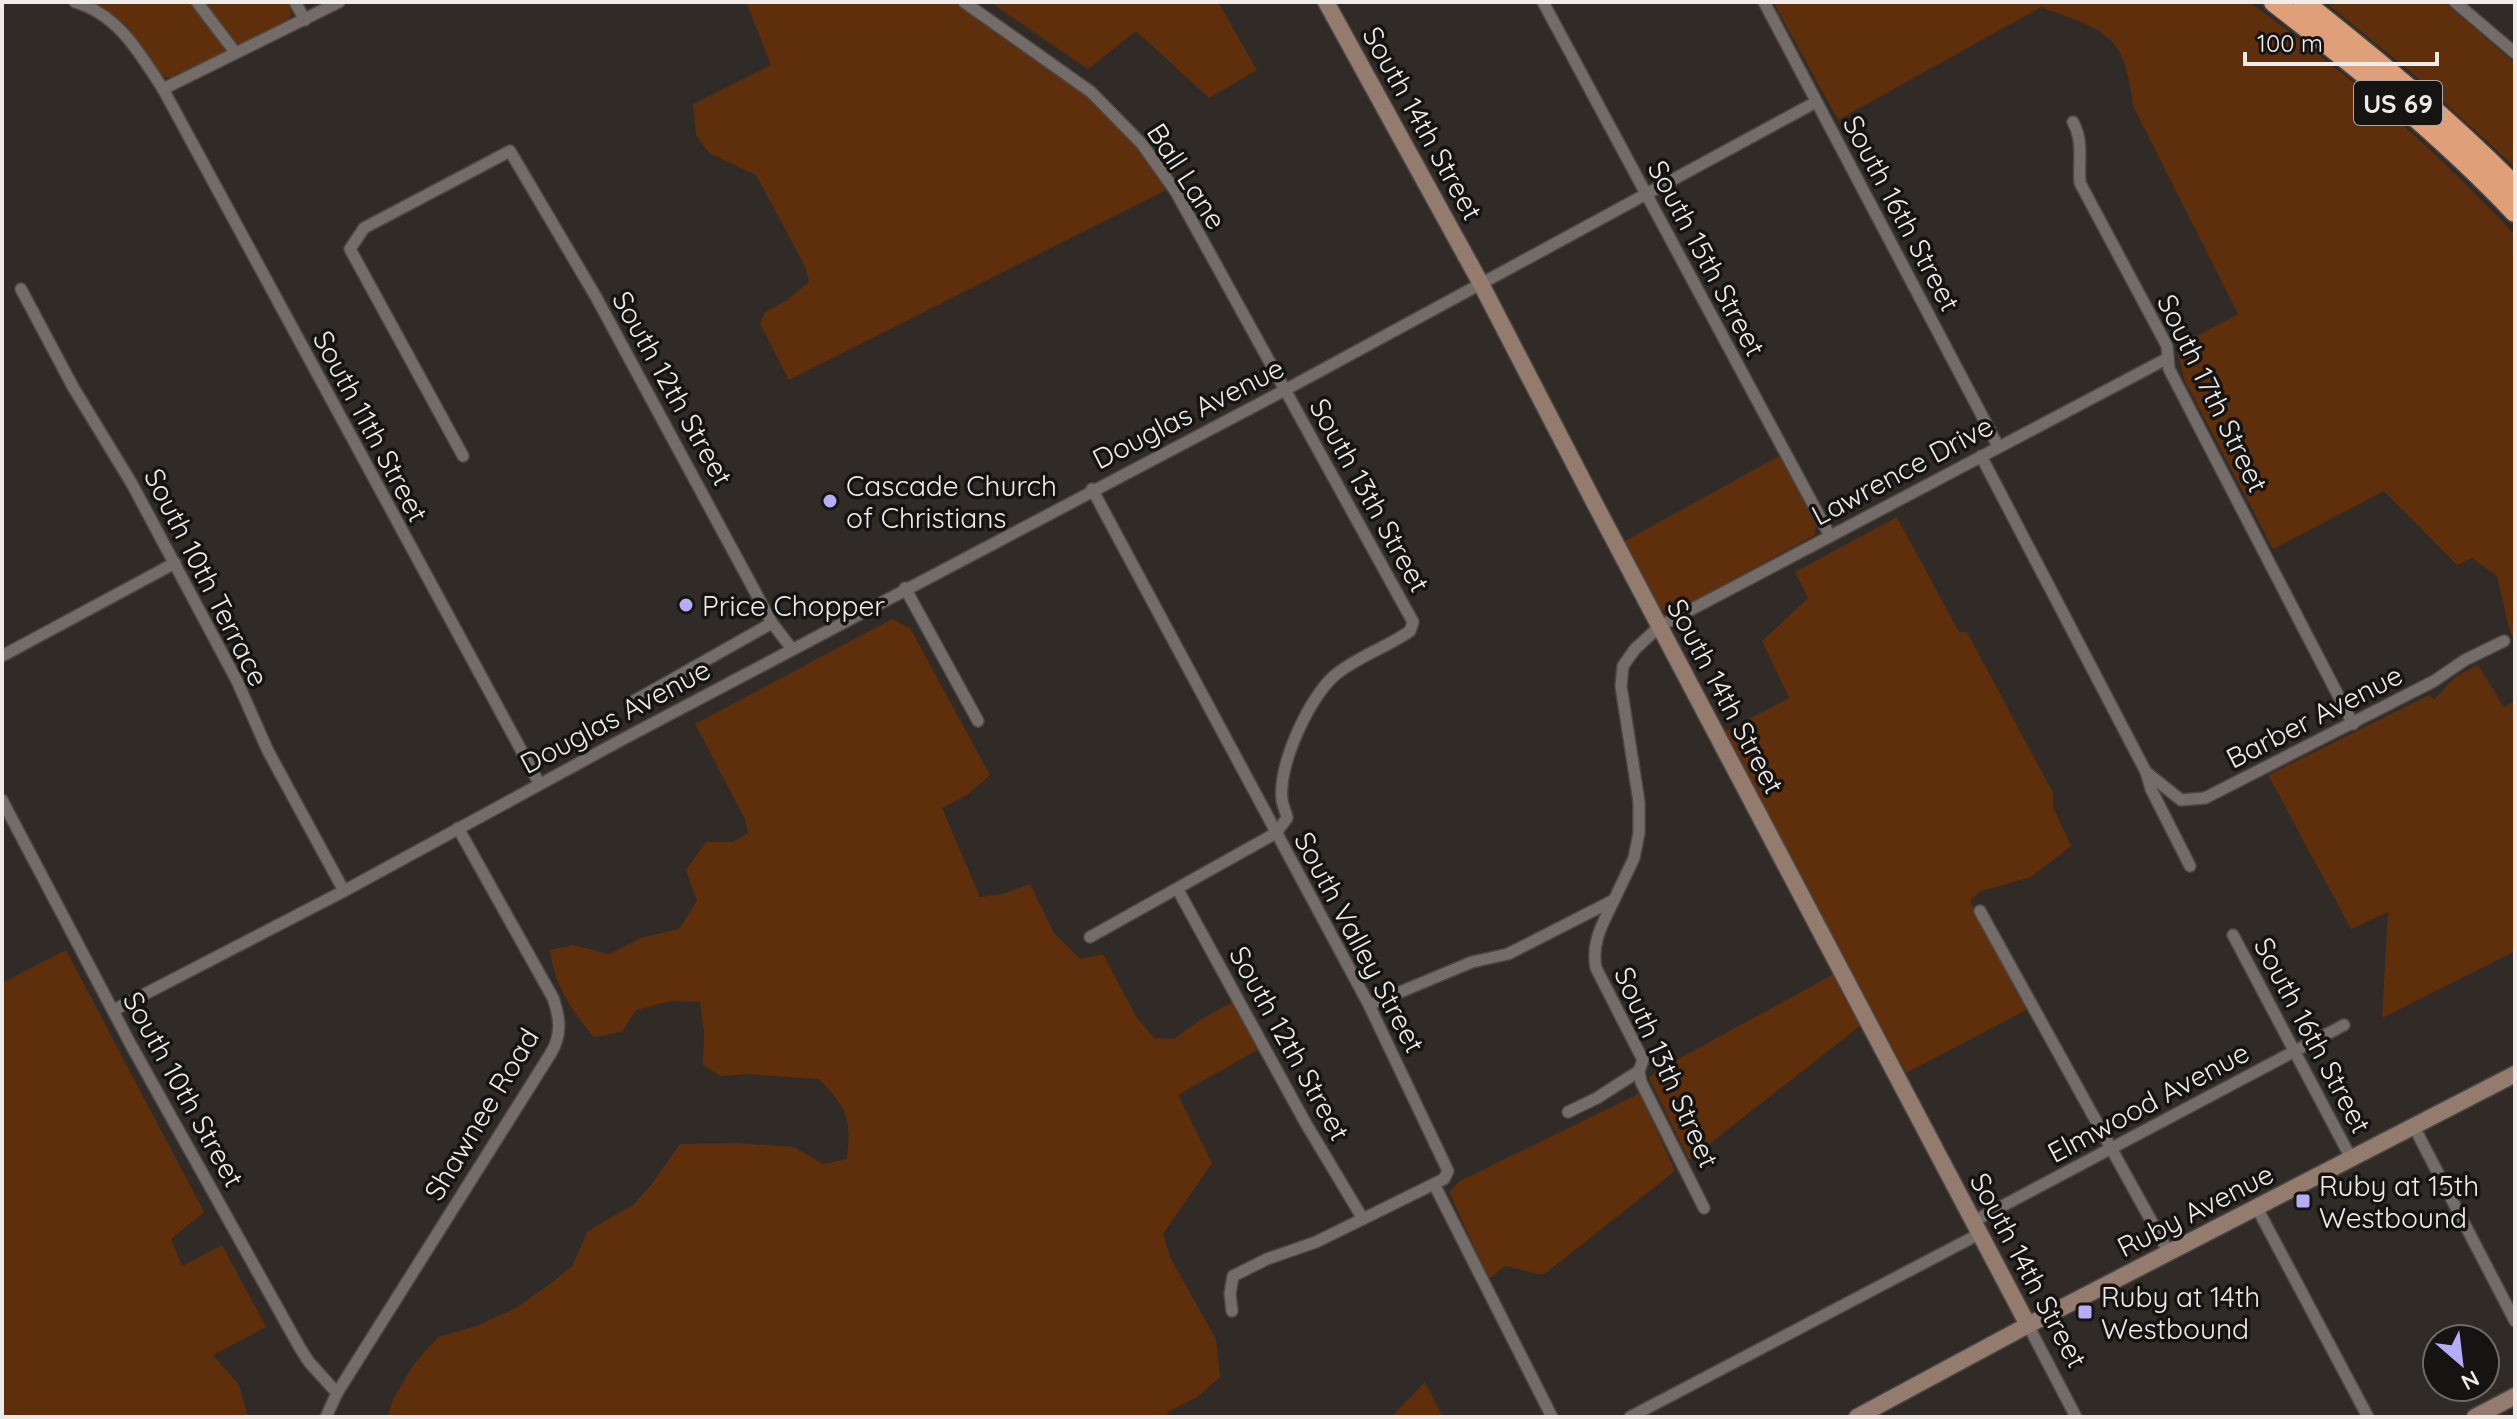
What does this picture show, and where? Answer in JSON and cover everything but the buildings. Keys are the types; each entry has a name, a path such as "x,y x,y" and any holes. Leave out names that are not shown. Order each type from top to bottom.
{"highway":[{"name":"US 69","path":"2274,2 2344,56 2515,212"},
{"name":"US 69","path":"2303,2 2401,81 2515,187"}],"street":[{"name":"South 11th Street","path":"75,2 116,23 134,44 163,89 539,783"},
{"path":"197,2 235,52"},
{"path":"295,2 305,20"},
{"path":"163,89 339,2"},
{"name":"Ball Lane","path":"964,2 1091,92 1142,144 1176,192 1285,390"},
{"name":"South 14th Street","path":"1326,2 1480,282 2076,1417"},
{"name":"South 15th Street","path":"1543,2 1830,536"},
{"name":"South 16th Street","path":"1764,2 1998,446"},
{"path":"2455,2 2515,53"},
{"name":"Douglas Avenue","path":"114,1010 344,891 905,588 1285,390 1816,102"},
{"name":"South 17th Street","path":"2073,122 2081,145 2078,167 2080,183 2167,346 2169,369 2353,724"},
{"name":"South 12th Street","path":"463,456 350,249 364,228 510,151 596,297 772,623 792,649"},
{"name":"South 10th Terrace","path":"21,289 73,387 175,563 237,681 262,739 344,891"},
{"name":"Lawrence Drive","path":"1614,900 1634,858 1639,833 1639,802 1621,686 1623,666 1635,649 1660,626 2168,358"},
{"name":"South 13th Street","path":"1276,833 1287,818 1282,799 1289,754 1317,695 1335,675 1410,631 1413,622 1285,390"},
{"path":"1981,456 2146,772 2151,789 2190,866"},
{"name":"South Valley Street","path":"1092,489 1369,1005 1447,1167 1447,1176 1434,1184"},
{"path":"2,656 175,563"},
{"path":"905,588 978,721"},
{"path":"632,702 772,623"},
{"name":"Barber Avenue","path":"2146,772 2181,800 2205,798 2353,724 2504,641"},
{"name":"South 10th Street","path":"2,800 300,1348 337,1393"},
{"name":"Shawnee Road","path":"326,1417 337,1393 551,1053 559,1034 558,1011 553,998 458,828"},
{"path":"1090,937 1276,833"},
{"name":"South 12th Street","path":"1178,890 1305,1122 1363,1219"},
{"path":"1369,1005 1472,962 1508,954 1614,900"},
{"name":"South 13th Street","path":"1614,900 1595,941 1593,955 1596,968 1643,1060 1639,1071 1641,1082 1704,1208"},
{"path":"1980,911 2169,1253"},
{"name":"South 16th Street","path":"2233,935 2351,1158"},
{"name":"Elmwood Avenue","path":"1630,1417 1977,1227 2112,1147 2344,1025"},
{"path":"1568,1112 1639,1071"},
{"name":"Ruby Avenue","path":"1857,1417 2028,1325 2515,1074"},
{"name":"South 16th Street","path":"2413,1125 2515,1321"},
{"path":"1232,1311 1230,1294 1233,1276 1267,1259 1316,1242 1434,1184 1552,1417"},
{"path":"2257,1208 2368,1417"},
{"path":"2475,1417 2515,1396"}],"shaded area":[{"path":"92,2 288,2 292,15 284,25 171,77 164,77 126,25"},
{"path":"746,2 957,2 1084,92 1143,151 1168,189 789,380 760,324 765,312 787,300 809,282 805,266 756,175 709,153 696,135 693,104 771,65"},
{"path":"990,2 1218,2 1257,70 1209,98 1136,31 1088,69"},
{"path":"1773,2 2249,2 2320,55 2388,112 2515,235 2515,639 2510,632 2497,576 2472,558 2457,565 2384,491 2273,549 2185,381 2176,347 2238,314 2133,106 2124,63 2108,38 2081,22 2041,7 1838,120"},
{"path":"2325,2 2444,2 2515,63 2515,167 2412,73"},
{"path":"1779,456 1816,525 1815,535 1671,613 1661,610 1625,541"},
{"path":"1897,517 1959,632 1967,632 2053,793 2053,807 2071,846 2031,877 1981,891 1970,901 2030,1008 1906,1073 1724,732 1789,698 1762,641 1808,598 1795,572"},
{"path":"892,619 910,628 990,775 967,795 942,808 980,897 1002,894 1030,884 1054,933 1080,959 1103,954 1137,1018 1154,1038 1174,1039 1233,1002 1259,1049 1178,1095 1212,1163 1163,1234 1171,1259 1216,1339 1220,1377 1197,1397 1169,1411 1164,1417 388,1417 393,1399 414,1364 438,1337 476,1326 516,1308 554,1281 572,1266 588,1231 634,1204 680,1144 737,1143 794,1147 823,1164 847,1159 848,1123 845,1114 819,1079 745,1074 720,1076 703,1065 704,1032 700,1002 671,1001 636,1010 622,1032 594,1037 565,997 555,974 550,950 573,945 609,954 641,938 679,929 697,901 686,870 706,842 733,842 748,833 745,819 695,724"},
{"path":"2478,665 2504,707 2515,701 2515,951 2382,1018 2388,912 2351,929 2268,775 2429,695 2434,700 2456,676"},
{"path":"66,950 204,1212 171,1239 182,1266 222,1245 266,1327 213,1355 239,1385 248,1417 2,1417 2,983"},
{"path":"1834,974 1861,1025 1689,1160 1649,1078 1656,1071"},
{"path":"1640,1093 1675,1171 1543,1275 1505,1266 1489,1279 1449,1192 1460,1181"},
{"path":"1425,1382 1443,1417 1391,1417"}],"place":[{"name":"Cascade Church of Christians","path":"830,501"},
{"name":"Price Chopper","path":"686,605"},
{"name":"Ruby at 15th Westbound","path":"2303,1201"},
{"name":"Ruby at 14th Westbound","path":"2085,1312"}]}
